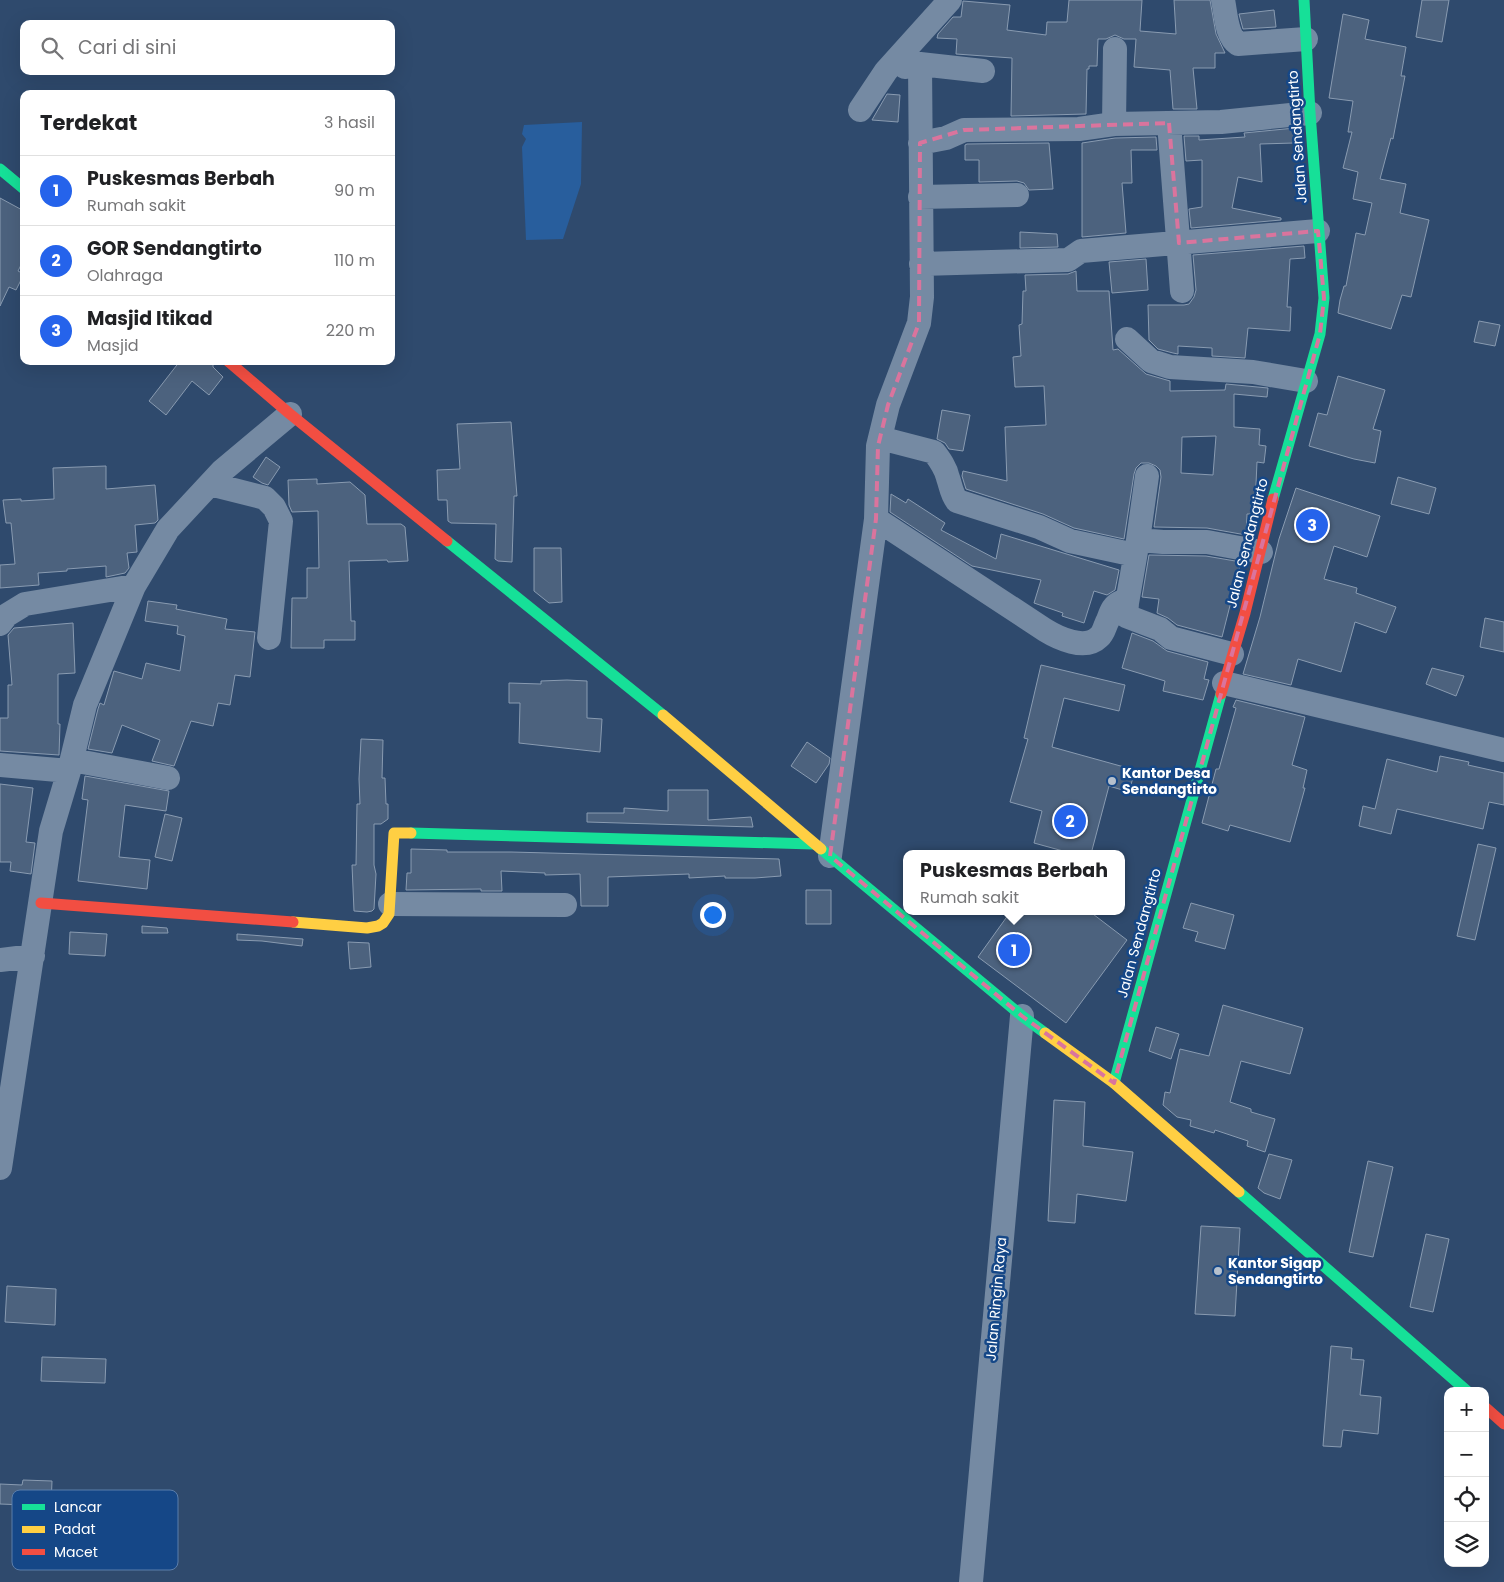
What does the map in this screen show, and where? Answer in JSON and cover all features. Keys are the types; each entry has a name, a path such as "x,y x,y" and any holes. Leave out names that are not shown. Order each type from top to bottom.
{"street":[{"path":"860,110 886,71 950,0"},
{"path":"1223,0 1230,34 1238,44 1306,39"},
{"name":"Jalan Sendangtirto","path":"1114,1083 1232,654 1245,613 1273,498 1320,334 1324,298 1310,113 1304,0"},
{"path":"1114,124 1115,49"},
{"path":"886,71 920,64 983,71"},
{"path":"821,850 876,519 878,446 888,405 919,323 922,297 920,64"},
{"path":"920,144 946,138 964,130 1078,129 1114,124 1221,122 1310,113"},
{"path":"1168,123 1182,291"},
{"path":"0,169 20,186"},
{"path":"920,197 1017,195"},
{"path":"921,264 1068,260 1081,250 1318,231"},
{"path":"1127,339 1151,361 1170,367 1253,372 1306,381"},
{"path":"233,365 290,414 665,716 821,850 1022,1016 1114,1083 1461,1387"},
{"path":"0,1168 34,956 51,831 85,705 134,586 168,529 222,471 290,414"},
{"path":"880,438 934,452 944,466 952,494 957,501 1039,526 1070,541 1137,547 1163,542 1207,542 1260,552"},
{"path":"1147,476 1126,616 1160,628 1171,638 1232,654"},
{"path":"210,484 265,498 274,507 281,521 269,638"},
{"path":"876,519 1045,630 1062,639 1072,642 1092,642 1099,638 1114,606 1121,602 1127,603"},
{"path":"2,614 25,604 134,586"},
{"path":"1224,683 1504,750"},
{"path":"0,765 70,765 168,778"},
{"path":"41,903 367,928 379,927 389,914 394,833 821,850"},
{"path":"390,904 565,905"},
{"path":"0,960 34,956"},
{"name":"Jalan Ringin Raya","path":"970,1582 1022,1016"},
{"path":"1489,1411 1504,1424"}],"highlighted area":[{"path":"1169,123 1179,243 1318,231 1324,298 1320,334 1114,1083 1022,1016 830,856 876,519 878,446 888,405 919,323 920,143 964,130"}],"shaded area":[{"path":"582,122 581,184 563,239 526,240 522,147 526,139 522,134 524,125"}],"building":[{"path":"1069,0 1142,0 1140,31 1176,34 1174,0 1210,0 1216,34 1225,53 1215,53 1215,68 1193,68 1197,109 1173,109 1170,70 1134,67 1136,39 1124,39 1115,35 1106,39 1098,39 1097,66 1089,66 1089,69 1087,69 1086,114 1011,116 1012,58 956,54 957,39 937,38 938,34 953,17 961,17 963,1 1010,5 1007,30 1046,35 1047,22 1067,22"},
{"path":"1422,0 1449,0 1442,42 1416,37"},
{"path":"1274,10 1276,27 1243,29 1239,14"},
{"path":"1343,14 1369,20 1365,39 1406,47 1401,76 1405,76 1393,139 1391,138 1380,179 1406,184 1400,213 1429,220 1411,297 1402,295 1391,329 1338,313 1344,286 1346,286 1356,233 1365,235 1372,203 1353,199 1358,172 1343,168 1352,132 1348,132 1353,101 1329,98"},
{"path":"887,94 900,95 898,122 872,120"},
{"path":"1295,128 1296,136 1294,136 1294,143 1260,144 1262,182 1238,177 1232,208 1281,218 1281,220 1191,228 1189,209 1202,207 1202,160 1186,161 1184,136 1199,136 1199,140 1245,137 1244,133"},
{"path":"1156,137 1157,150 1131,150 1132,183 1122,183 1126,233 1082,237 1082,143 1115,138"},
{"path":"1049,143 1053,189 1029,190 1024,183 1017,181 979,182 979,160 965,160 965,145 967,144"},
{"path":"0,198 20,209 20,267 18,271 20,272 20,282 16,290 9,287 0,306"},
{"path":"1020,232 1057,234 1058,247 1020,248"},
{"path":"1304,246 1305,258 1290,259 1287,307 1291,307 1290,331 1248,328 1245,358 1212,356 1212,348 1178,346 1178,354 1158,349 1149,340 1148,305 1184,305 1189,304 1194,297 1196,290 1193,255"},
{"path":"1146,259 1148,290 1112,293 1109,262"},
{"path":"1076,271 1077,291 1109,291 1113,350 1118,349 1146,374 1170,381 1170,391 1225,390 1226,384 1268,388 1267,397 1234,394 1234,427 1260,429 1259,445 1266,446 1264,463 1257,462 1255,506 1253,514 1247,514 1246,535 1207,528 1154,527 1161,477 1160,470 1149,463 1141,463 1136,468 1134,474 1124,539 1074,528 1043,514 966,489 962,476 963,471 1007,481 1005,427 1046,425 1044,386 1015,387 1013,357 1021,356 1019,325 1022,324 1023,291 1026,291 1025,275 1068,274","holes":["1216,436 1213,475 1181,473 1182,437"]},
{"path":"1479,321 1500,325 1495,346 1474,342"},
{"path":"177,365 213,365 223,377 209,395 192,381 166,415 149,401"},
{"path":"1338,376 1385,390 1373,429 1381,431 1375,463 1309,446 1318,413 1327,415"},
{"path":"942,410 970,415 963,451 949,449 945,443 937,439"},
{"path":"511,422 517,496 514,496 512,562 495,559 496,524 451,523 448,521 447,500 438,500 437,470 460,469 457,424"},
{"path":"266,457 280,467 268,485 253,477"},
{"path":"106,466 106,489 155,485 158,520 155,523 135,525 137,552 127,553 129,568 125,573 106,577 106,566 67,569 67,571 38,573 39,585 0,588 0,565 15,564 11,523 6,523 3,500 54,499 53,468"},
{"path":"1398,477 1436,488 1429,514 1391,504"},
{"path":"317,479 317,484 350,482 365,495 367,524 401,524 405,527 408,561 349,561 351,621 355,621 355,640 324,640 324,648 291,648 292,598 307,598 307,568 319,568 318,511 292,512 289,505 288,480"},
{"path":"1296,488 1380,516 1367,557 1334,546 1324,579 1357,588 1356,593 1396,607 1386,633 1355,622 1341,672 1298,659 1291,685 1243,674 1260,617 1279,539"},
{"path":"891,494 906,503 908,499 945,523 941,530 996,559 1001,534 1119,570 1115,590 1107,595 1094,591 1084,623 1062,616 1063,613 1034,603 1041,580 972,566 890,512"},
{"path":"534,548 561,548 562,602 549,603 534,591"},
{"path":"1149,555 1206,556 1241,562 1222,637 1177,625 1157,613 1159,599 1142,597"},
{"path":"148,601 177,605 176,609 227,619 225,629 255,632 250,677 235,675 230,705 218,703 213,726 191,721 174,766 152,761 160,740 122,725 112,753 88,749 100,703 104,705 114,671 142,679 146,663 180,671 185,636 177,634 178,626 145,621"},
{"path":"1485,618 1504,622 1504,652 1480,647"},
{"path":"73,623 75,673 58,674 59,755 0,751 0,718 8,718 8,685 12,685 8,635 14,628"},
{"path":"1132,633 1153,641 1167,651 1208,662 1204,679 1209,680 1203,700 1163,691 1165,681 1122,668"},
{"path":"1041,665 1125,685 1119,711 1064,698 1052,747 1135,770 1129,792 1109,786 1092,850 1059,850 1034,843 1042,811 1010,802 1028,739 1024,738"},
{"path":"1432,668 1464,676 1456,696 1426,684"},
{"path":"541,681 587,681 587,718 602,719 600,752 519,743 520,703 509,703 509,683 541,684"},
{"path":"1236,700 1305,717 1292,765 1307,770 1303,788 1305,788 1290,842 1230,825 1228,831 1202,823 1216,769 1219,769 1236,708 1233,707"},
{"path":"361,739 383,740 382,778 385,778 386,804 388,804 388,819 381,824 374,824 374,865 376,874 374,909 367,912 354,911 352,865 356,865 357,804 360,804"},
{"path":"807,742 830,758 829,764 816,783 791,766"},
{"path":"1440,756 1469,762 1468,765 1504,773 1504,805 1489,802 1483,829 1397,809 1391,834 1359,826 1363,806 1375,809 1387,759 1437,772"},
{"path":"85,776 169,791 166,811 125,805 119,857 150,860 147,889 78,881 88,800 82,799"},
{"path":"0,784 33,788 26,842 35,843 31,874 10,871 11,862 0,862"},
{"path":"668,790 708,790 708,820 751,817 753,827 587,822 587,813 624,813 624,808 668,811"},
{"path":"165,814 182,818 172,861 155,857"},
{"path":"1478,844 1496,848 1475,940 1457,936"},
{"path":"411,849 447,850 447,852 779,859 781,876 689,878 689,874 608,877 608,906 581,906 580,874 545,875 545,873 501,871 502,891 481,891 481,889 406,890 407,873 411,873"},
{"path":"806,890 831,890 831,924 806,924"},
{"path":"1191,903 1234,915 1225,949 1195,941 1198,932 1183,928"},
{"path":"1008,915 1094,915 1127,940 1066,1023 978,957"},
{"path":"142,926 167,928 168,933 142,933"},
{"path":"70,932 107,934 105,956 69,954"},
{"path":"237,934 303,939 302,946 237,940"},
{"path":"348,942 369,943 371,967 350,969"},
{"path":"1223,1005 1303,1028 1290,1074 1241,1061 1230,1102 1251,1109 1251,1112 1275,1119 1265,1152 1247,1146 1248,1141 1215,1130 1214,1133 1190,1126 1191,1120 1177,1117 1163,1105 1165,1092 1170,1093 1180,1049 1209,1056"},
{"path":"1156,1027 1179,1034 1171,1059 1149,1051"},
{"path":"1054,1100 1085,1102 1083,1146 1133,1152 1126,1201 1077,1194 1075,1223 1048,1221"},
{"path":"1269,1154 1292,1160 1280,1199 1264,1193 1258,1188"},
{"path":"1368,1161 1393,1167 1373,1257 1349,1252"},
{"name":"Kantor Sigap Sendangtirto","path":"1201,1226 1240,1228 1235,1316 1195,1314"},
{"path":"1426,1234 1449,1239 1433,1312 1410,1307"},
{"path":"7,1286 56,1289 55,1325 5,1322"},
{"path":"1331,1346 1352,1348 1351,1359 1364,1360 1360,1395 1381,1397 1378,1434 1343,1430 1341,1447 1323,1446"},
{"path":"42,1357 106,1359 105,1383 41,1381"},
{"path":"23,1480 52,1481 52,1490 12,1490 12,1504 0,1504 0,1484 22,1485"}],"traffic: fast":[{"path":"1273,499 1320,334 1324,298 1310,113 1304,0"},
{"path":"0,169 20,186"},
{"path":"447,541 663,715"},
{"path":"1114,1083 1221,694"},
{"path":"411,833 813,844"},
{"path":"821,849 1045,1033"},
{"path":"1239,1192 1462,1387"}],"traffic: slow":[{"path":"663,715 821,849"},
{"path":"293,922 367,928 383,923 389,914 394,833 411,833"},
{"path":"1045,1033 1114,1083 1239,1192"}],"traffic: jam":[{"path":"233,365 447,541"},
{"path":"1221,694 1245,613 1273,499"},
{"path":"41,903 293,922"},
{"path":"1489,1411 1504,1424"}],"place":[{"name":"Masjid Itikad","path":"1312,525"},
{"name":"Kantor Desa Sendangtirto","path":"1112,781"},
{"name":"GOR Sendangtirto","path":"1070,821"},
{"name":"Puskesmas Berbah","path":"1014,950"},
{"name":"Kantor Sigap Sendangtirto","path":"1218,1271"}]}
